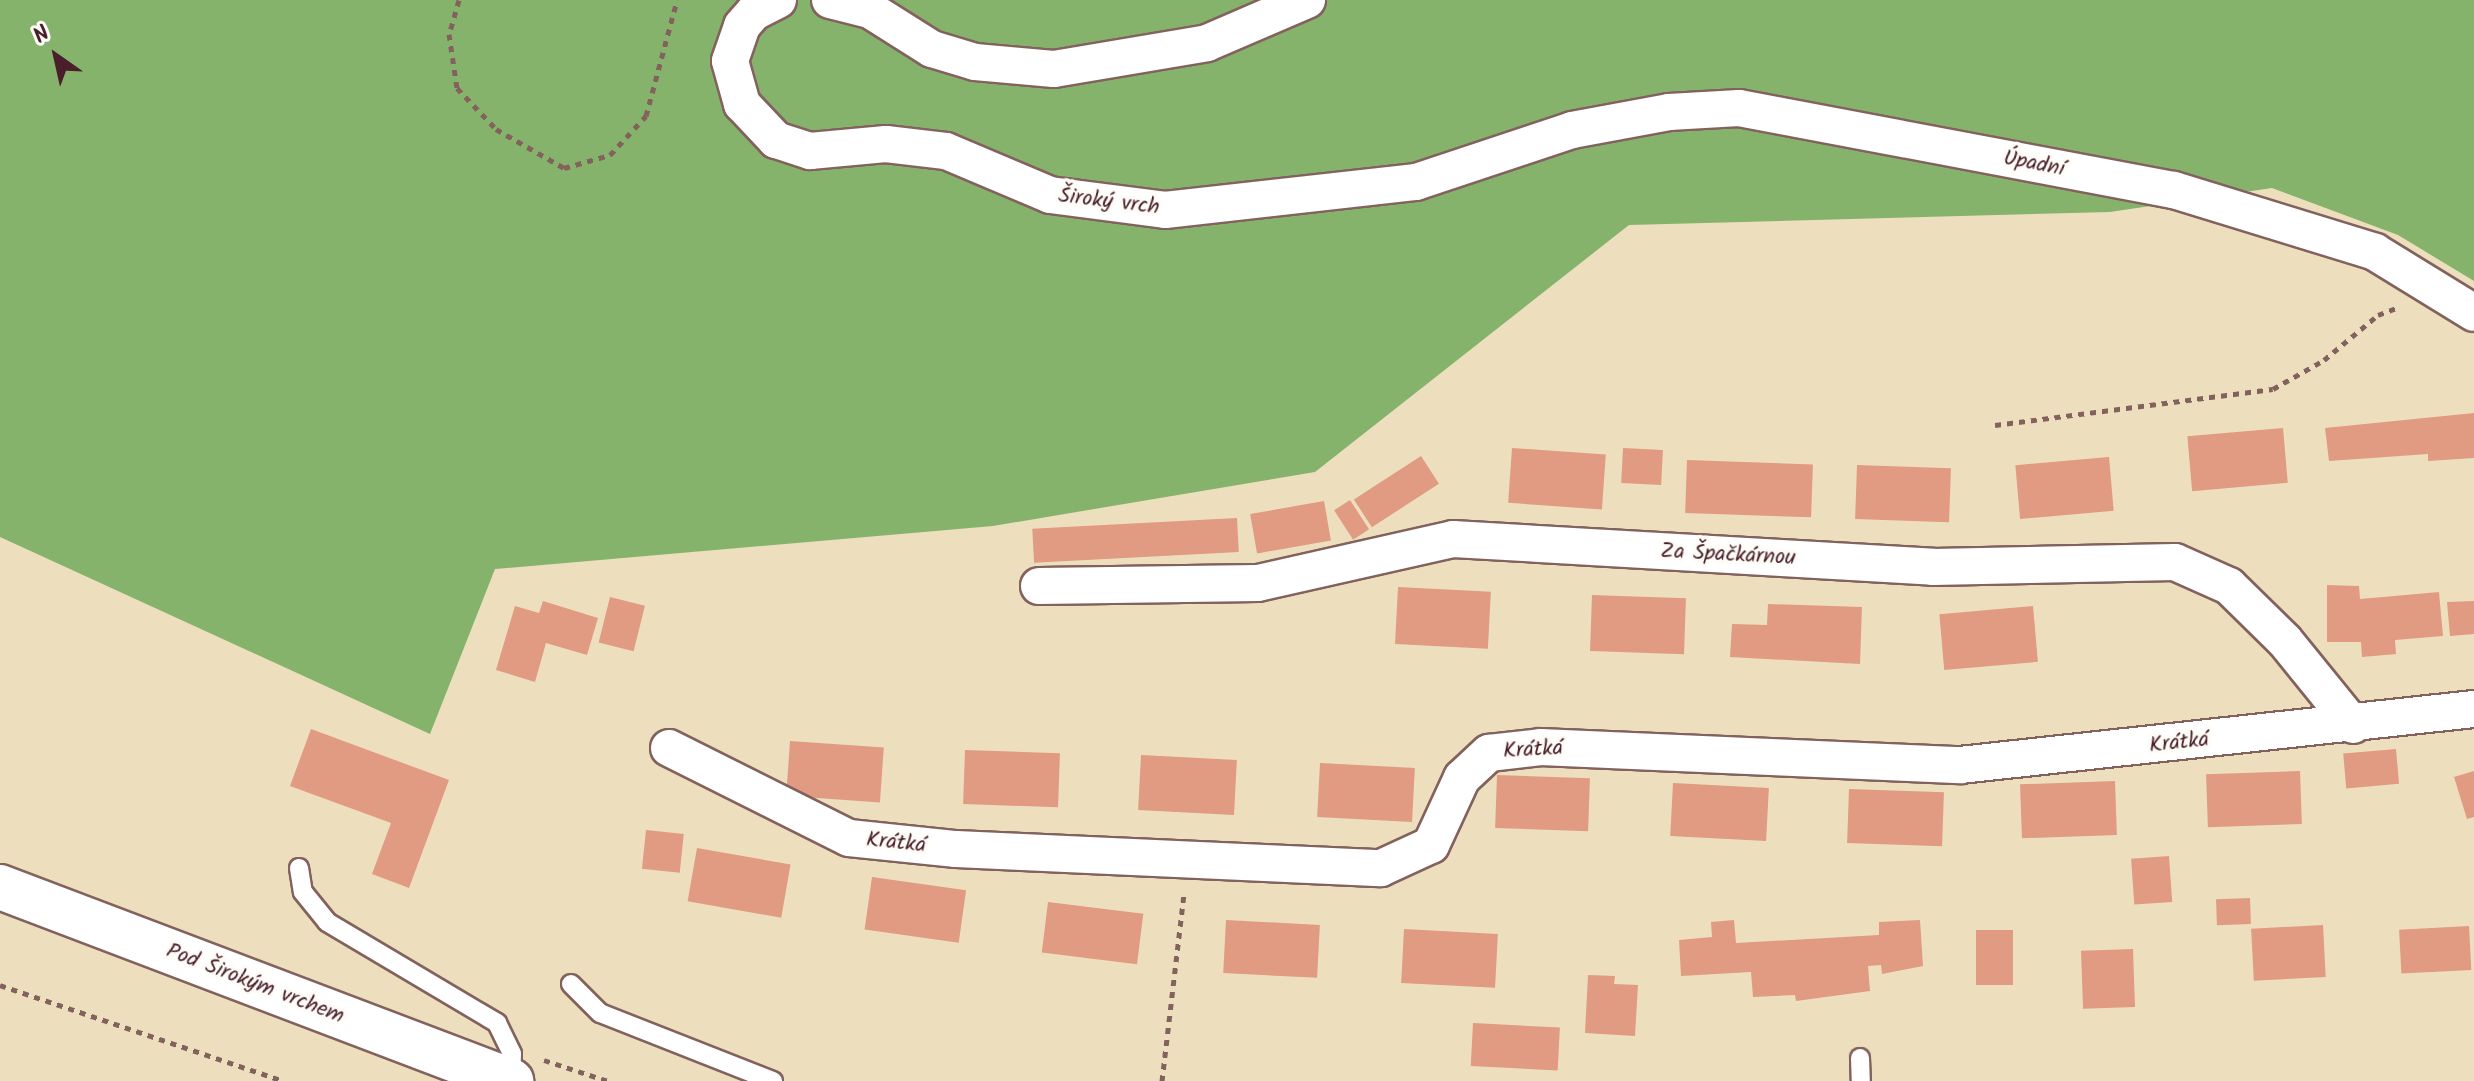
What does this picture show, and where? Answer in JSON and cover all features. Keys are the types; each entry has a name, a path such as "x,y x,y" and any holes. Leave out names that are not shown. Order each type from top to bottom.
{"street":[{"name":"Široký vrch","path":"778,0 754,12 742,26 730,61 742,104 776,140 810,151 886,144 946,151 1050,195 1165,210 1416,182 1572,130"},
{"path":"830,0 870,10 932,49 975,62 1054,69 1207,43 1307,0"},
{"name":"Úpadní","path":"1572,130 1669,112 1739,108 2174,190 2375,252 2461,304"},
{"name":"Za Špačkárnou","path":"1039,586 1258,583 1453,539 1933,567 2175,562 2229,586 2285,641 2353,725"},
{"name":"Krátká","path":"669,748 849,838 956,849 1381,868 1431,845 1462,778 1489,753 1541,747 1960,765 2353,725 2474,709"},
{"name":"Pod Širokým vrchem","path":"0,887 510,1070"}],"lane":[{"path":"299,868 303,892 327,922 497,1023 510,1070"},
{"path":"571,984 600,1013 773,1081"},
{"path":"1860,1058 1861,1081"}],"path":[{"path":"459,0 449,34 457,88 496,129 564,168 610,155 646,116 677,0"},
{"path":"1995,425 2273,389 2324,360 2378,315 2461,304"},
{"path":"1162,1081 1188,859"},
{"path":"0,985 283,1081"},
{"path":"510,1070 608,1081"}],"green space":[{"path":"0,0 2474,0 2474,281 2398,235 2272,188 2110,212 1629,225 1315,472 993,526 495,569 430,734 0,537"}],"building":[{"path":"2474,413 2474,458 2428,461 2428,454 2329,461 2325,428"},
{"path":"2283,428 2288,483 2192,491 2187,436"},
{"path":"1512,448 1606,455 1602,509 1508,503"},
{"path":"1623,448 1663,450 1661,485 1621,483"},
{"path":"1421,456 1439,484 1372,527 1354,500"},
{"path":"2109,457 2114,511 2020,519 2015,465"},
{"path":"1687,460 1813,464 1811,517 1685,513"},
{"path":"1857,465 1951,468 1949,522 1855,519"},
{"path":"1350,500 1369,529 1353,540 1334,510"},
{"path":"1324,501 1331,540 1257,553 1250,514"},
{"path":"1237,518 1239,552 1034,563 1032,529"},
{"path":"2327,585 2359,586 2360,599 2439,592 2443,636 2395,640 2396,654 2362,657 2361,642 2327,642"},
{"path":"1398,587 1491,592 1488,649 1395,644"},
{"path":"1592,595 1686,598 1684,654 1590,651"},
{"path":"610,597 645,606 634,651 599,643"},
{"path":"543,601 598,618 587,655 546,643 535,682 496,670 515,606 539,613"},
{"path":"2474,601 2474,634 2450,636 2447,602"},
{"path":"1768,604 1862,607 1860,664 1730,657 1732,624 1767,625"},
{"path":"2033,606 2038,662 1944,670 1939,614"},
{"path":"311,729 449,780 409,888 372,874 391,823 290,786"},
{"path":"790,741 884,748 880,802 786,796"},
{"path":"2396,749 2399,784 2346,788 2343,754"},
{"path":"965,750 1060,753 1058,807 963,804"},
{"path":"1141,755 1237,760 1234,815 1138,810"},
{"path":"1320,763 1415,768 1412,822 1317,817"},
{"path":"2300,771 2302,824 2208,827 2206,774"},
{"path":"2474,771 2474,817 2467,819 2454,777"},
{"path":"1497,775 1590,778 1588,831 1495,828"},
{"path":"2115,781 2117,835 2022,838 2020,784"},
{"path":"1673,783 1769,788 1766,841 1670,836"},
{"path":"1849,789 1944,792 1942,846 1847,843"},
{"path":"646,830 684,834 680,873 642,869"},
{"path":"697,848 791,864 781,918 688,901"},
{"path":"2169,856 2172,902 2134,905 2131,859"},
{"path":"872,877 966,890 959,943 865,929"},
{"path":"2250,898 2251,924 2217,925 2216,899"},
{"path":"1048,902 1143,914 1137,964 1042,953"},
{"path":"1226,920 1320,925 1317,978 1223,973"},
{"path":"1734,920 1736,943 1879,935 1879,922 1920,920 1923,966 1882,974 1881,965 1868,966 1870,991 1796,1001 1795,995 1753,997 1751,972 1681,976 1679,940 1712,937 1711,922"},
{"path":"2323,925 2326,977 2254,981 2251,929"},
{"path":"2469,926 2471,970 2401,974 2399,930"},
{"path":"1404,929 1498,934 1495,988 1401,983"},
{"path":"1976,930 2013,930 2013,985 1976,985"},
{"path":"2133,949 2135,1007 2083,1009 2081,951"},
{"path":"1588,975 1615,976 1614,984 1638,985 1635,1036 1585,1033"},
{"path":"1473,1023 1560,1028 1558,1070 1471,1066"}]}
